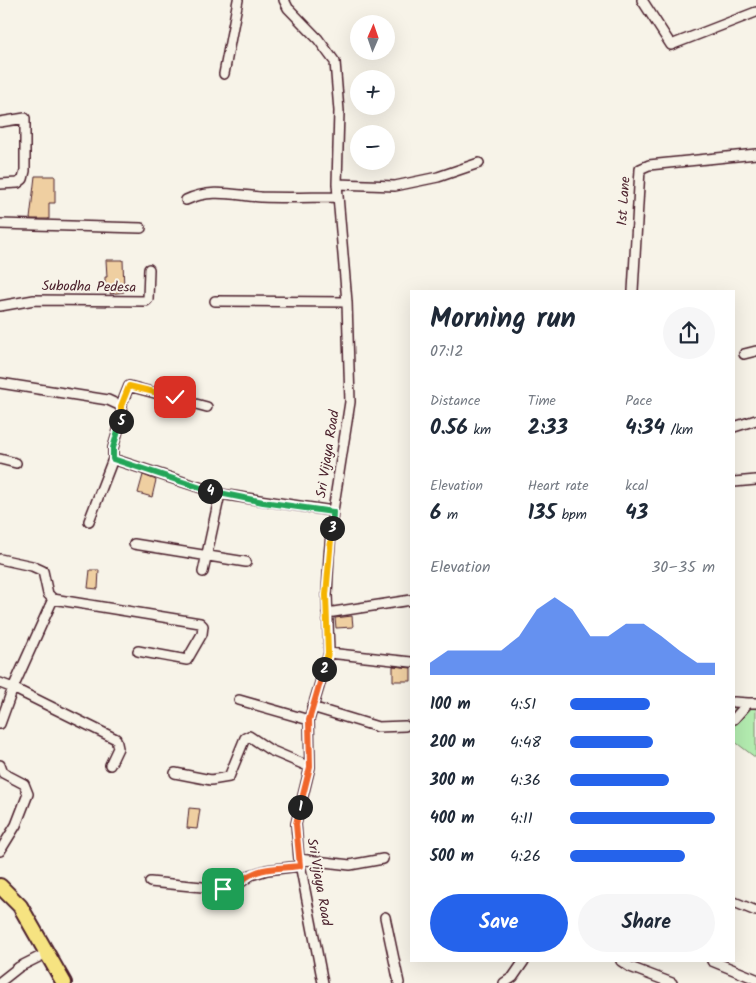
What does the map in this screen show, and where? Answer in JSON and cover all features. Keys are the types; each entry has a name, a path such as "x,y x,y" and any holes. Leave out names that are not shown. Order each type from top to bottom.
{"main road":[{"path":"0,886 20,906 45,954 64,983"}],"street":[{"path":"224,74 238,0"},
{"name":"Sri Vijaya Road","path":"284,0 288,8 318,39 335,62 339,111 337,184 347,302 350,402 333,512 327,613 328,653 309,720 310,767 296,824 300,862 323,983"},
{"path":"642,0 671,45 756,12"},
{"path":"0,122 25,118 23,179 18,183 0,184"},
{"name":"1st Lane","path":"633,290 640,169 649,165 756,154"},
{"path":"337,184 396,186 438,178 479,163"},
{"path":"186,200 200,193 262,197 338,197"},
{"path":"0,224 141,228"},
{"name":"Subodha Pedesa","path":"0,306 34,300 146,301 148,299 149,270"},
{"path":"215,301 347,302"},
{"path":"744,354 756,351"},
{"path":"0,383 108,400 121,406"},
{"path":"89,522 113,459 113,448 122,417 121,406 127,388 132,385 207,407"},
{"path":"735,427 756,420"},
{"path":"0,459 16,463"},
{"path":"113,459 220,494 333,512"},
{"path":"735,482 756,480"},
{"path":"203,572 220,494"},
{"path":"134,544 246,562"},
{"path":"0,558 32,566 43,571 48,594 54,599 200,623 204,626 202,634 187,660 138,652"},
{"path":"0,724 13,688 54,599"},
{"path":"327,613 410,600"},
{"path":"328,653 410,662"},
{"path":"0,683 116,738 118,748 110,765"},
{"path":"239,700 309,720"},
{"path":"735,702 752,703"},
{"path":"735,718 752,703"},
{"path":"312,707 378,727 404,726"},
{"path":"175,773 211,780 229,777 245,738 250,736 270,750 310,767"},
{"path":"0,765 3,773 24,784 28,794 28,800 16,825 0,851"},
{"path":"150,882 223,889 236,886 251,875 259,872 300,862 350,865 383,859"},
{"path":"735,902 756,911"},
{"path":"384,917 399,983"},
{"path":"0,982 19,967 45,954"},
{"path":"504,983 513,977 523,962"},
{"path":"622,962 630,967 672,983"},
{"path":"714,962 756,979"}],"green space":[{"path":"735,707 756,707 756,758 735,742"}],"building":[{"path":"35,176 55,176 55,203 49,203 49,219 30,219"},
{"path":"106,260 123,260 124,292 110,294 111,291 105,291 105,277 107,277"},
{"path":"143,475 156,480 152,497 138,493"},
{"path":"90,570 99,570 98,589 88,588"},
{"path":"352,616 353,627 336,628 335,618"},
{"path":"393,666 410,668 410,681 393,681"},
{"path":"189,808 200,809 197,829 187,828"}],"route":[{"path":"175,397 132,385 127,388 121,406 122,417 113,448 113,459 126,465 220,494 333,512 326,595 328,653 309,720 310,767 296,824 300,866 267,870 251,875 236,886 223,889"}]}
